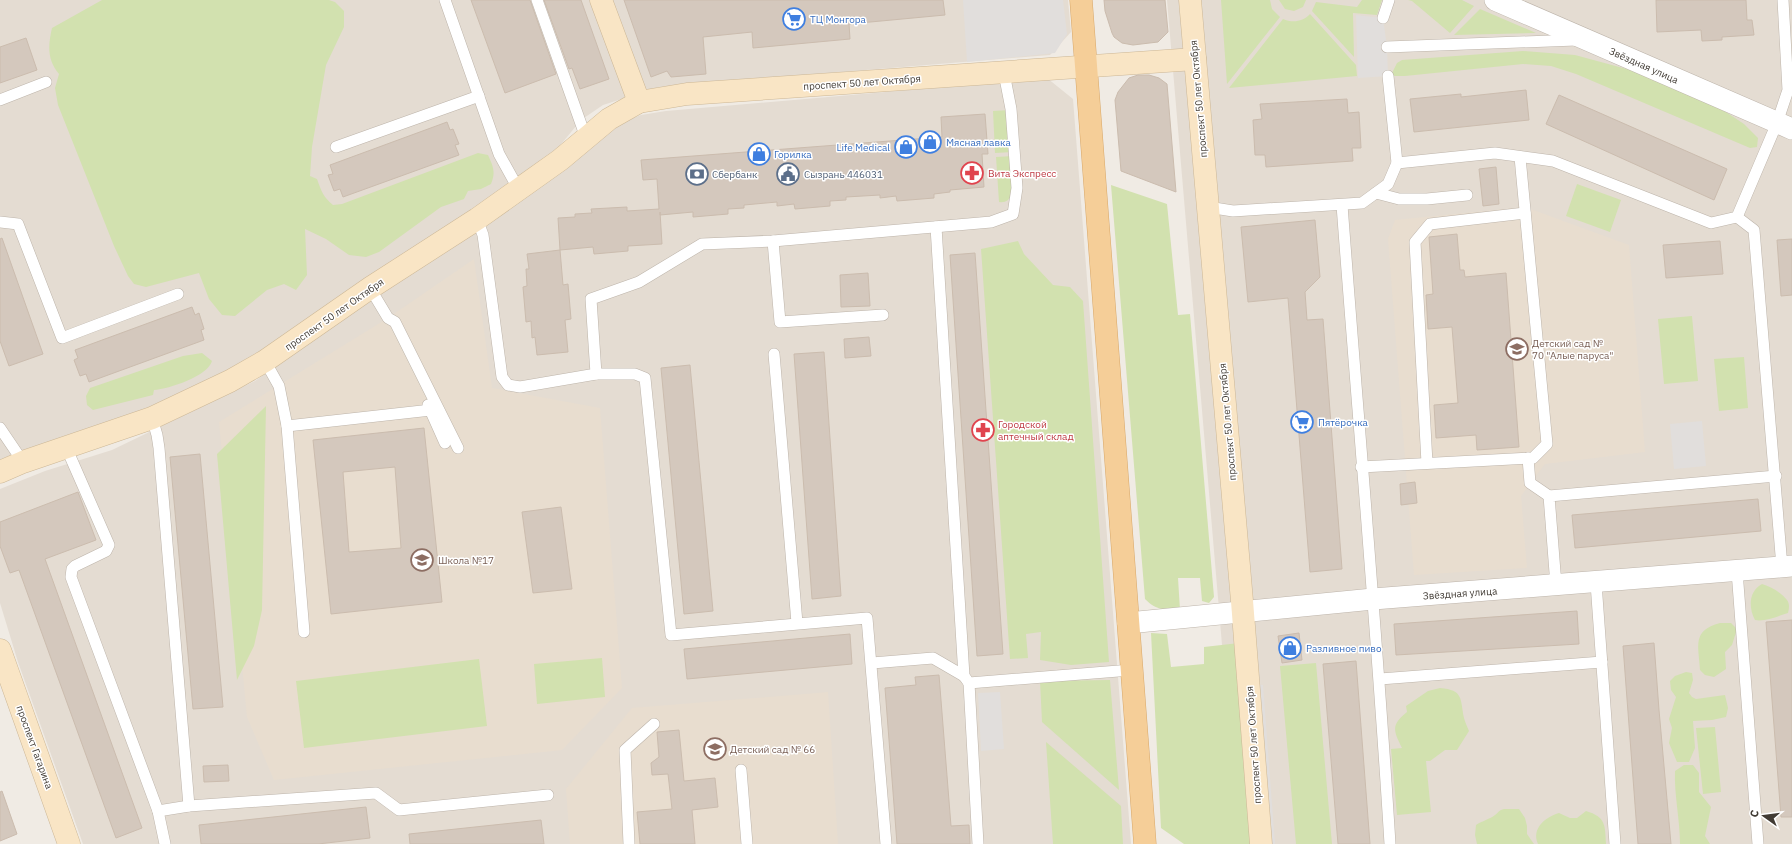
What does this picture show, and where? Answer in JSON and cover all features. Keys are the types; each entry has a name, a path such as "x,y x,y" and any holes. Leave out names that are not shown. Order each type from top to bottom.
{"main road":[{"path":"1081,0 1145,844"}],"street":[{"path":"601,0 639,102"},
{"name":"проспект 50 лет Октября","path":"1190,0 1243,613 1261,844"},
{"name":"Звёздная улица","path":"1495,0 1785,126"},
{"name":"проспект 50 лет Октября","path":"0,472 23,462 152,418 230,381 266,361 370,288 519,190 560,160 609,119 639,102 687,94 1195,59"},
{"name":"Звёздная улица","path":"1128,624 1373,599 1596,583 1787,567"},
{"name":"проспект Гагарина","path":"0,650 69,844"}],"lane":[{"path":"445,0 499,154 519,190"},
{"path":"537,0 586,138"},
{"path":"1383,18 1389,0"},
{"path":"1397,163 1495,154 1553,161 1710,223 1737,217 1785,126 1788,90 1783,0"},
{"path":"1387,47 1586,39"},
{"path":"596,374 591,299 639,282 702,244 773,241 991,222 1013,214 1017,188 1011,109 1004,73"},
{"path":"1208,208 1234,211 1362,203 1376,193 1388,184 1397,163 1388,76"},
{"path":"0,100 46,82"},
{"path":"336,147 479,96"},
{"path":"1361,467 1533,458 1547,444 1520,157"},
{"path":"1376,193 1399,199 1427,199 1467,195"},
{"path":"1342,204 1361,467 1380,678 1390,844"},
{"path":"1427,463 1414,242 1430,224 1525,213"},
{"path":"1737,217 1754,230 1776,476 1787,567"},
{"path":"477,219 483,235 502,377 508,384 520,387 596,374 635,374 645,378 671,635 868,618 886,844"},
{"path":"0,222 18,224 62,338 178,294"},
{"path":"936,227 978,844"},
{"path":"773,241 780,322 883,315"},
{"path":"370,288 388,318 390,327 435,411 458,448"},
{"path":"774,354 797,623"},
{"path":"266,361 279,386 287,426 304,632"},
{"path":"287,426 435,411"},
{"path":"435,411 445,443"},
{"path":"152,418 159,448 189,806"},
{"path":"0,428 23,462"},
{"path":"66,447 109,545 106,551 75,566 72,569 71,577 158,811 165,844"},
{"path":"1528,458 1530,483 1550,496 1776,476"},
{"path":"1550,496 1556,585"},
{"path":"1736,571 1758,844"},
{"path":"1596,583 1615,844"},
{"path":"872,663 933,658 967,680 1131,670"},
{"path":"1380,678 1602,662"},
{"path":"629,844 625,750 654,724"},
{"path":"741,770 748,844"},
{"path":"158,811 189,806 376,793 399,810 548,795"}],"shaded area":[{"path":"0,0 1068,0 1071,32 1050,55 659,87 603,105 581,120 553,154 278,342 226,374 156,407 0,463"},
{"path":"963,0 1063,0 1067,34 1055,53 967,62"},
{"path":"1167,0 1792,0 1792,844 1239,844"},
{"path":"1356,15 1383,18 1387,47 1388,76 1358,78"},
{"path":"1047,78 1073,99 1131,844 83,844 18,662 0,603 0,489 45,471 112,450 255,381 618,124 641,115 666,111"},
{"name":"Детский сад № 70 \"Алые паруса\"","path":"1525,207 1629,245 1645,452 1545,464 1521,496 1527,568 1414,575 1388,239 1395,220"},
{"name":"Школа №17","path":"474,259 492,388 600,408 622,688 562,750 274,780 247,717 219,422 388,318"},
{"path":"1702,421 1706,466 1674,469 1670,424"},
{"path":"1254,684 1263,685 1275,844 1265,844"},
{"name":"Детский сад № 66","path":"828,692 838,844 570,844 566,789 632,708"},
{"path":"1000,692 1004,749 981,751 978,693"}],"green space":[{"path":"102,0 329,0 335,2 344,11 344,27 326,65 312,147 310,176 317,179 321,190 327,199 333,205 342,204 478,153 488,155 494,172 493,180 491,184 481,189 468,191 464,199 441,207 379,252 366,257 349,255 326,239 305,229 307,275 296,290 284,284 267,290 235,316 222,315 209,299 199,273 146,287 134,284 128,276 114,246 58,105 55,88 59,74 50,58 49,47 52,28"},
{"path":"1221,0 1270,0 1272,9 1280,17 1227,84"},
{"path":"1279,0 1306,0 1303,7 1294,11 1285,9"},
{"path":"1362,0 1382,0 1377,15 1353,13 1354,57 1312,11 1316,2 1357,7"},
{"path":"1408,0 1462,0 1474,6 1450,33 1412,1"},
{"path":"1480,9 1536,33 1454,35"},
{"path":"1310,14 1356,65 1357,76 1229,88 1283,19 1297,21 1304,19"},
{"path":"1523,51 1575,55 1634,71 1723,110 1744,124 1758,138 1757,147 1750,148 1576,74 1551,66 1523,64 1405,76 1393,76 1392,73 1397,63 1402,60"},
{"path":"1010,110 1013,152 995,153 993,111"},
{"path":"1013,156 1013,192 1010,198 1006,201 999,202 996,157"},
{"path":"1577,184 1621,200 1610,232 1566,216"},
{"path":"1111,185 1167,204 1178,315 1190,314 1214,597 1209,603 1202,601 1200,578 1178,578 1180,610 1165,609 1153,606 1145,599"},
{"path":"1018,241 1024,254 1053,285 1070,287 1083,301 1109,662 1071,665 1040,660 1041,632 1026,634 1028,658 1010,659 981,249"},
{"path":"1692,316 1698,381 1664,384 1658,319"},
{"path":"202,353 212,361 209,367 196,377 169,387 154,390 153,395 93,410 87,405 86,396 90,388 183,356"},
{"path":"1744,357 1748,408 1719,411 1714,359"},
{"path":"266,406 262,610 254,646 237,680 217,454"},
{"path":"1762,584 1769,586 1785,597 1789,603 1788,613 1767,619 1755,620 1751,610 1751,600 1754,591"},
{"path":"1720,623 1731,623 1737,629 1732,645 1725,652 1726,669 1714,677 1705,675 1700,670 1698,647 1699,640 1704,630"},
{"path":"1151,633 1167,634 1171,667 1204,664 1204,647 1239,643 1255,844 1184,844 1161,828"},
{"path":"602,658 605,697 537,704 534,664"},
{"path":"479,659 487,726 304,748 296,681"},
{"path":"1316,663 1332,844 1296,844 1280,666"},
{"path":"1686,672 1692,673 1693,680 1689,693 1692,697 1696,699 1725,695 1728,708 1726,717 1712,720 1693,721 1695,748 1689,762 1677,762 1669,743 1672,728 1669,719 1676,697 1671,690 1670,681 1675,676"},
{"path":"1110,680 1119,790 1042,722 1040,681"},
{"path":"1440,688 1453,691 1460,697 1464,718 1469,731 1457,750 1445,750 1430,761 1426,761 1431,812 1397,815 1391,749 1402,748 1395,732 1396,724 1407,712 1406,706 1428,691"},
{"path":"1715,727 1721,792 1703,794 1696,728"},
{"path":"1046,742 1121,806 1123,844 1053,844"},
{"path":"1684,765 1693,765 1699,773 1699,792 1711,807 1705,836 1710,844 1680,844 1675,789 1675,771"},
{"path":"1504,809 1519,809 1525,818 1527,834 1534,844 1477,844 1475,835 1476,825"},
{"path":"1586,811 1593,813 1601,819 1605,827 1606,844 1538,844 1536,833 1538,828 1549,817 1559,813 1570,818 1577,818"}],"building":[{"path":"471,0 530,0 556,74 505,93"},
{"path":"544,0 581,0 609,79 580,89 572,68 569,69"},
{"name":"ТЦ Монгора","path":"624,0 943,0 945,15 849,24 850,39 753,48 752,32 703,37 706,74 671,77 667,71 651,77"},
{"path":"1104,0 1165,0 1168,32 1158,42 1133,45 1122,43 1114,37 1112,33 1105,11"},
{"path":"1656,0 1746,0 1747,20 1752,20 1754,35 1722,37 1722,40 1702,41 1701,30 1657,32"},
{"path":"26,38 37,70 0,83 0,47"},
{"path":"1138,75 1149,75 1159,78 1167,84 1176,192 1121,171 1115,100 1118,92 1129,78"},
{"path":"1526,90 1529,120 1414,132 1410,99 1461,94 1461,97"},
{"path":"1559,95 1727,169 1714,200 1546,124"},
{"path":"1347,99 1348,113 1359,112 1361,148 1352,148 1353,161 1266,167 1265,155 1255,155 1253,120 1262,119 1260,104"},
{"path":"985,114 988,154 982,154 984,187 950,190 950,192 934,194 934,198 897,201 896,196 880,198 880,195 846,197 846,200 830,201 830,206 795,209 794,204 777,206 777,202 744,205 744,208 728,209 728,214 693,217 693,212 660,215 662,244 628,246 628,251 594,254 593,247 560,250 558,218 575,217 575,214 592,213 591,209 627,207 627,211 659,209 657,179 643,180 641,160 942,137 941,117"},
{"path":"447,122 450,130 453,129 459,144 455,145 459,155 343,197 340,189 334,191 328,175 333,174 330,165"},
{"path":"1496,167 1499,204 1483,206 1479,169"},
{"path":"1315,220 1320,277 1305,292 1307,320 1323,319 1342,569 1310,572 1288,298 1248,302 1241,227"},
{"path":"1457,234 1460,270 1464,270 1465,277 1506,273 1519,447 1477,450 1476,435 1436,438 1434,405 1458,403 1452,327 1428,329 1426,295 1433,294 1429,237"},
{"path":"2,238 43,354 9,366 0,341 0,239"},
{"path":"1792,239 1792,295 1781,296 1777,240"},
{"path":"1720,241 1723,274 1666,278 1663,245"},
{"path":"560,250 563,285 568,284 571,319 565,320 568,352 537,355 535,337 532,338 531,321 526,322 523,287 527,286 526,269 529,269 527,254"},
{"path":"975,253 1003,654 977,656 950,255"},
{"path":"868,273 870,306 841,307 840,275"},
{"path":"192,307 195,315 199,313 204,329 201,330 204,340 89,382 86,374 80,376 74,360 78,358 75,350"},
{"path":"869,337 871,356 845,358 844,339"},
{"path":"824,352 841,596 812,599 794,354"},
{"path":"690,365 713,611 684,614 661,368"},
{"path":"424,428 442,602 331,614 313,440","holes":["395,467 401,548 349,552 343,472"]},
{"path":"200,454 223,707 193,709 170,457"},
{"path":"1415,482 1417,503 1401,505 1400,484"},
{"path":"78,492 96,540 45,559 142,828 116,838 19,570 10,573 0,546 0,522"},
{"path":"1758,499 1761,531 1575,548 1572,515"},
{"path":"561,507 572,589 533,593 522,512"},
{"path":"1577,611 1579,644 1396,655 1394,624"},
{"path":"1792,620 1792,817 1781,817 1766,622"},
{"name":"Разливное пиво","path":"1299,633 1302,660 1282,663 1278,636"},
{"path":"850,634 852,664 687,679 684,649"},
{"path":"1654,643 1671,844 1638,844 1623,646"},
{"path":"1356,661 1370,844 1338,844 1323,664"},
{"path":"939,675 951,826 969,825 970,844 897,844 885,688 916,685 915,677"},
{"path":"679,730 684,781 715,778 718,807 692,810 695,844 640,844 637,812 672,809 668,774 652,775 651,763 659,757 657,732"},
{"path":"228,765 229,781 204,782 203,766"},
{"path":"2,791 17,834 0,841 0,792"},
{"path":"366,807 370,838 318,844 201,844 199,825"},
{"path":"541,820 544,844 410,844 409,834"}],"place":[{"name":"ТЦ Монгора","path":"794,19"},
{"name":"Мясная лавка","path":"930,142"},
{"name":"Life Medical","path":"906,147"},
{"name":"Горилка","path":"759,154"},
{"name":"Вита Экспресс","path":"972,173"},
{"name":"Сбербанк","path":"697,174"},
{"name":"Сызрань 446031","path":"788,174"},
{"name":"Детский сад № 70 \"Алые паруса\"","path":"1517,349"},
{"name":"Пятёрочка","path":"1302,422"},
{"name":"Городской аптечный склад","path":"983,430"},
{"name":"Школа №17","path":"422,560"},
{"name":"Разливное пиво","path":"1290,648"},
{"name":"Детский сад № 66","path":"715,749"}]}
